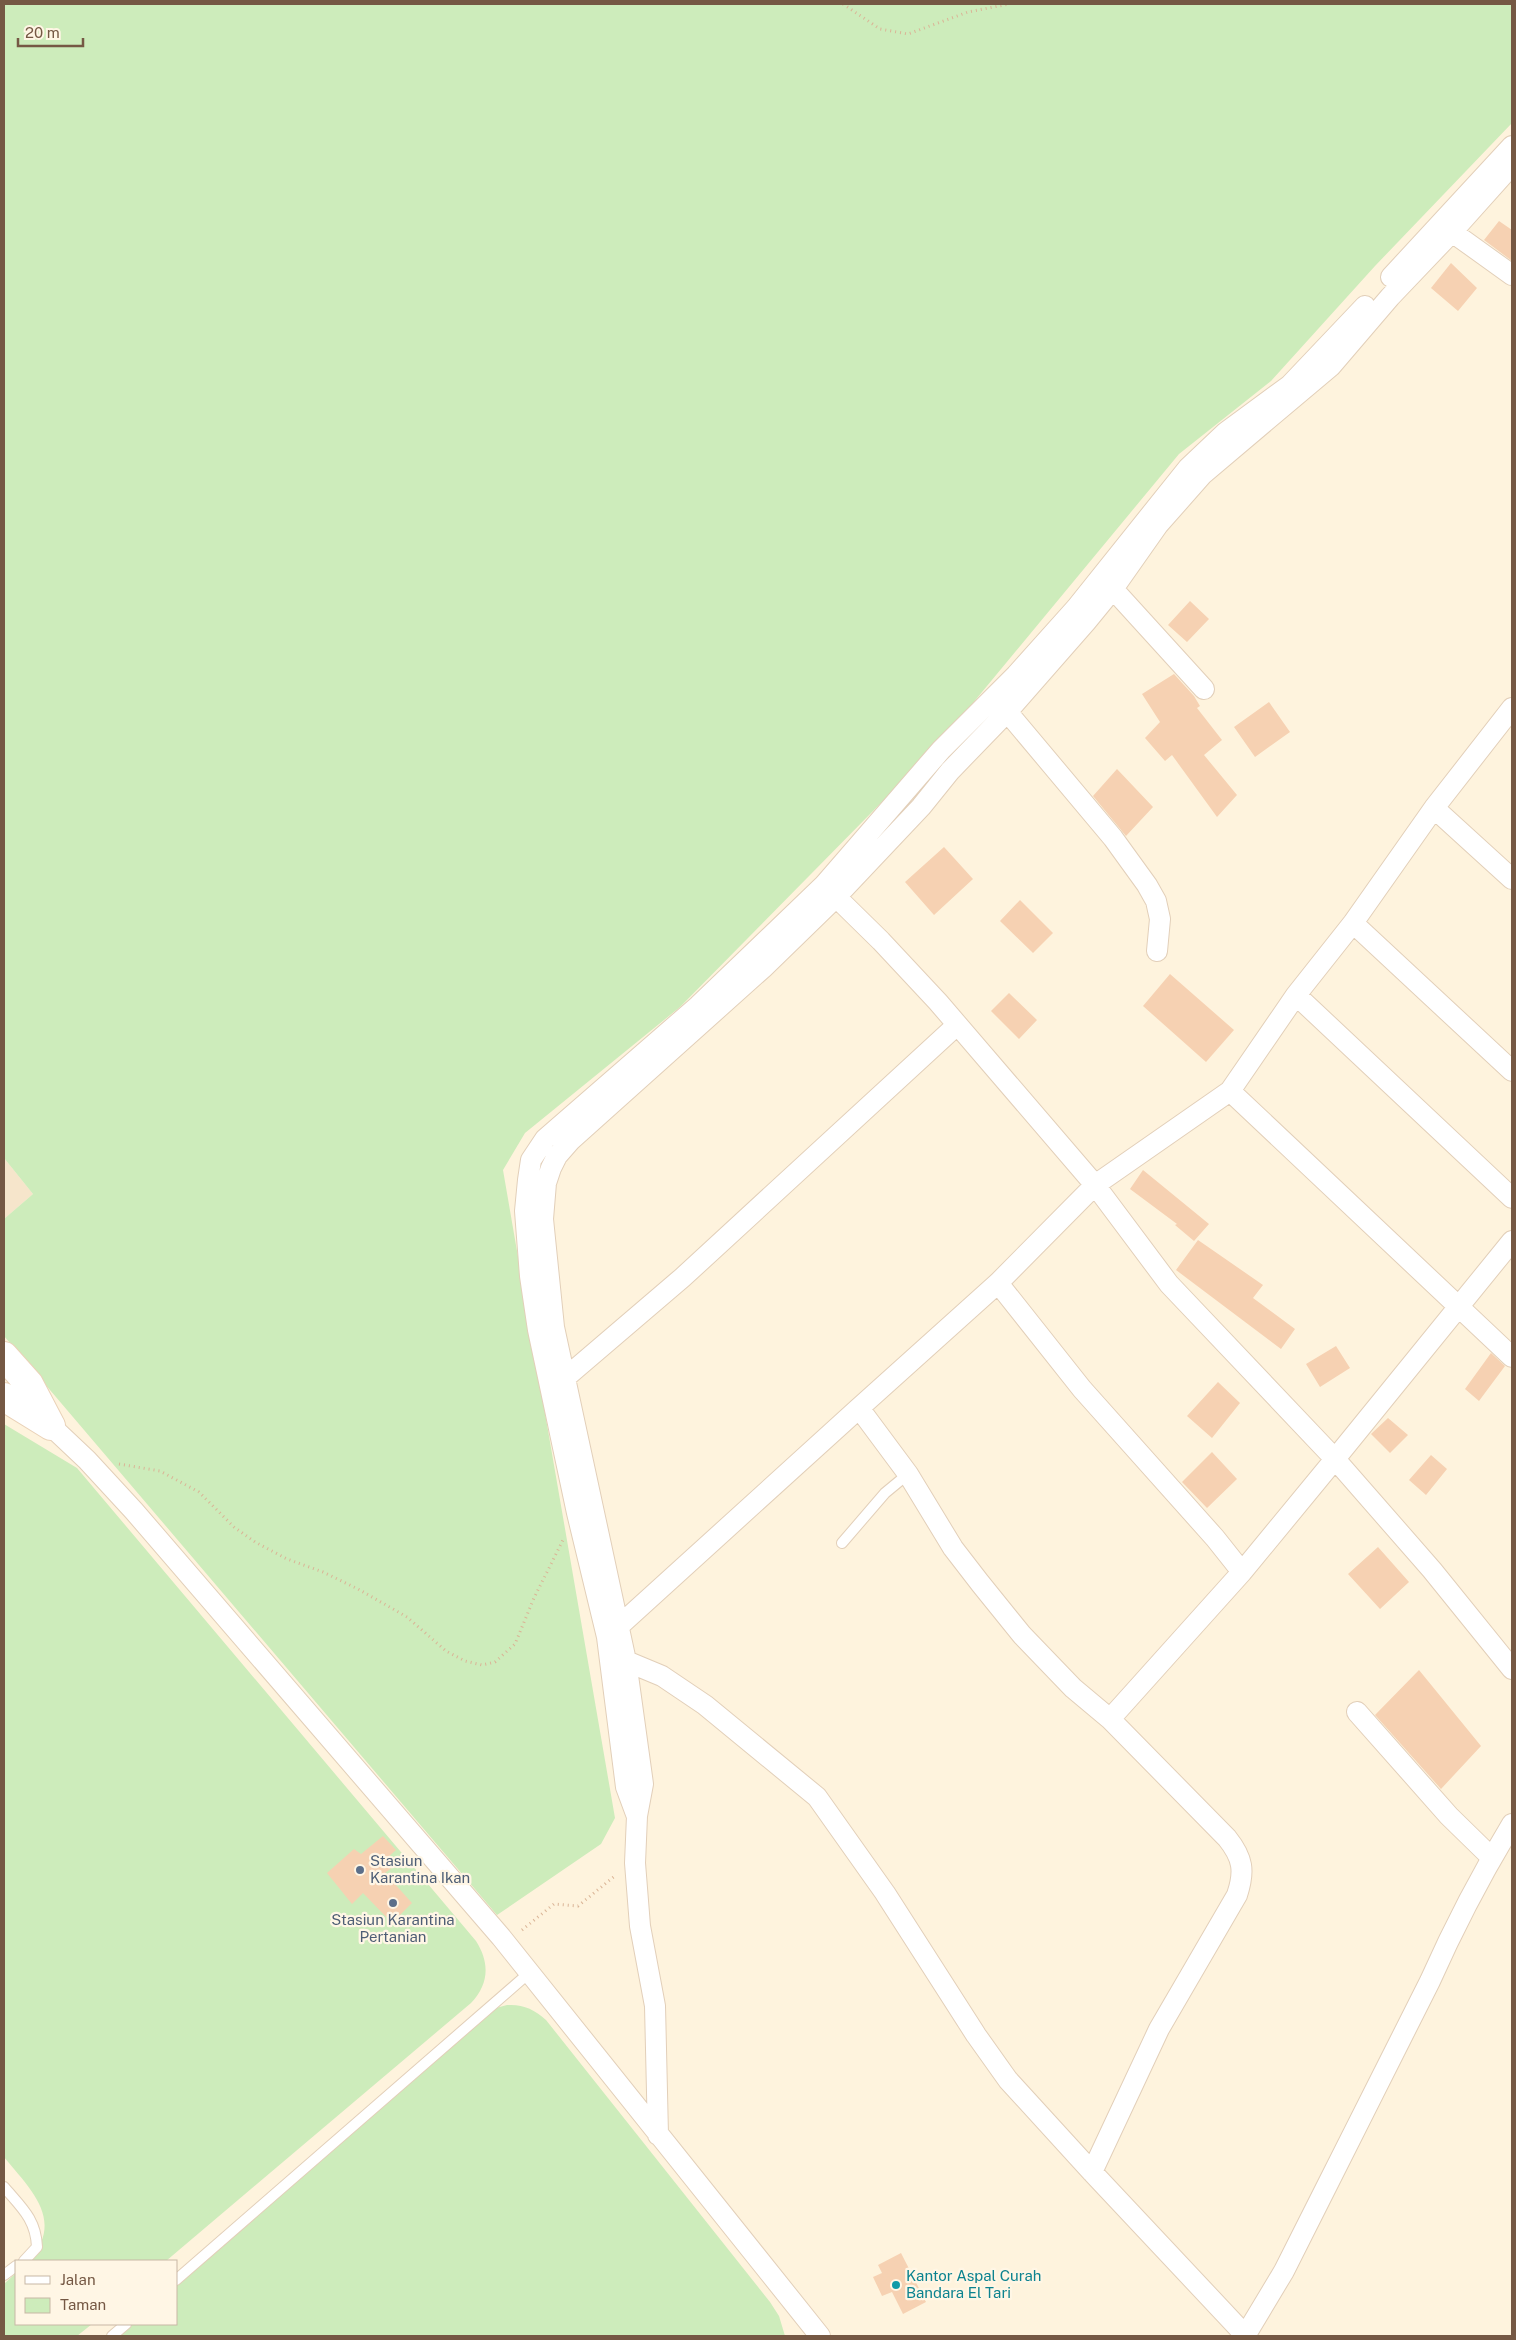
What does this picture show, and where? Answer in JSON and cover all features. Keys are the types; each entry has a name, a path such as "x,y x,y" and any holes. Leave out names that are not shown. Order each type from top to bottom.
{"main road":[{"path":"4,1356 29,1384 51,1426"},
{"path":"4,1397 51,1426"}],"street":[{"path":"1001,704 1188,468 1226,432 1290,385 1512,146"},
{"path":"658,2135 655,2006 640,1926 635,1863 637,1816 643,1784 554,1327 543,1219 546,1183 557,1156 571,1140 763,968 830,891 1001,704 1113,589 1158,525 1203,474 1331,366 1390,297 1512,165"},
{"path":"1452,232 1512,275"},
{"path":"1113,589 1204,689"},
{"path":"1001,704 1113,838 1147,885 1156,901 1160,919 1157,950"},
{"path":"613,1632 998,1283 1095,1185 1230,1091 1296,995 1353,923 1434,808 1512,708"},
{"path":"1434,808 1512,879"},
{"path":"830,891 881,941 957,1025 1095,1185 1169,1284 1335,1459 1432,1570 1512,1669"},
{"path":"613,1632 577,1513 538,1330 530,1276 526,1211 531,1160 545,1139 830,891"},
{"path":"1353,923 1512,1071"},
{"path":"1296,995 1512,1198"},
{"path":"565,1378 682,1278 957,1025"},
{"path":"1230,1091 1460,1306 1512,1358"},
{"path":"1110,1718 1242,1572 1512,1241"},
{"path":"998,1283 1082,1389 1215,1538 1242,1572"},
{"path":"859,1408 908,1474 952,1548 998,1605 1073,1688 1110,1718 1227,1838 1240,1858 1242,1880 1237,1895 1160,2029 1092,2172"},
{"path":"51,1426 87,1460 134,1511 497,1933 820,2336"},
{"path":"618,1660 662,1676 705,1705 817,1797 885,1893 976,2035 1008,2080 1246,2336 1284,2271 1491,1858 1512,1824"},
{"path":"1357,1712 1428,1793 1491,1858"}],"lane":[{"path":"842,1543 885,1493 908,1474"},
{"path":"178,2278 529,1973"},
{"path":"4,2187 30,2217 37,2232 37,2247 25,2260"},
{"path":"4,2275 15,2267"},
{"path":"112,2336 125,2325"}],"path":[{"path":"843,4 880,29 908,34 968,12 1009,4"},
{"path":"87,1460 160,1471 199,1492 234,1527 255,1542 286,1559 323,1572 358,1589 407,1617 446,1651 465,1661 482,1665 495,1662 515,1644 542,1580 577,1513"},
{"path":"497,1933 523,1930 554,1904 578,1906 603,1884 635,1863"}],"shaded area":[{"path":"4,1158 33,1194 4,1219"}],"green space":[{"path":"4,4 1512,4 1512,123 1375,266 1271,381 1179,454 939,744 680,1007 525,1133 503,1170 615,1818 601,1844 497,1915 4,1336 4,1219 33,1194 4,1158"},
{"path":"4,1424 77,1468 476,1941 484,1957 486,1973 477,1996 471,2003 167,2260 30,2260 39,2246 44,2232 44,2219 40,2206 33,2194 4,2157"},
{"path":"518,2005 528,2008 546,2020 770,2302 779,2316 785,2336 115,2336 129,2325 178,2325 178,2281 496,2008"},
{"path":"15,2274 15,2325 91,2325 77,2336 4,2336 4,2284"}],"building":[{"path":"1499,221 1512,230 1512,261 1484,240"},
{"path":"1451,263 1477,288 1458,311 1431,288"},
{"path":"1190,601 1209,619 1187,642 1168,625"},
{"path":"1174,674 1194,696 1200,706 1197,708 1222,740 1204,755 1237,795 1217,817 1172,755 1165,761 1145,738 1160,722 1142,694"},
{"path":"1269,702 1290,732 1255,757 1234,727"},
{"path":"1117,769 1153,807 1126,836 1093,796"},
{"path":"944,847 973,879 934,915 905,882"},
{"path":"1020,900 1053,933 1033,953 1000,921"},
{"path":"1170,974 1234,1030 1206,1062 1143,1006"},
{"path":"1009,993 1037,1020 1019,1039 991,1011"},
{"path":"1143,1170 1209,1224 1194,1241 1175,1225 1177,1224 1130,1189"},
{"path":"1198,1240 1263,1285 1253,1298 1295,1329 1281,1349 1176,1270"},
{"path":"1336,1346 1350,1368 1320,1387 1306,1364"},
{"path":"1491,1353 1505,1366 1479,1401 1465,1389"},
{"path":"1218,1382 1240,1403 1212,1438 1187,1416"},
{"path":"1388,1418 1408,1435 1390,1453 1371,1434"},
{"path":"1212,1452 1237,1479 1207,1508 1182,1482"},
{"path":"1431,1455 1447,1469 1426,1495 1409,1480"},
{"path":"1378,1547 1409,1582 1380,1609 1348,1574"},
{"path":"1419,1670 1481,1746 1441,1789 1375,1715"},
{"name":"Stasiun Karantina Ikan","path":"383,1836 396,1850 386,1859 393,1867 385,1873 412,1903 392,1923 363,1893 352,1904 327,1873 354,1849 361,1854"},
{"name":"Kantor Aspal Curah Bandara El Tari","path":"901,2253 926,2302 903,2314 892,2292 882,2296 873,2277 882,2273 878,2265"}],"place":[{"name":"Stasiun Karantina Ikan","path":"360,1870"},
{"name":"Stasiun Karantina Pertanian","path":"393,1903"},
{"name":"Kantor Aspal Curah Bandara El Tari","path":"896,2285"}]}
